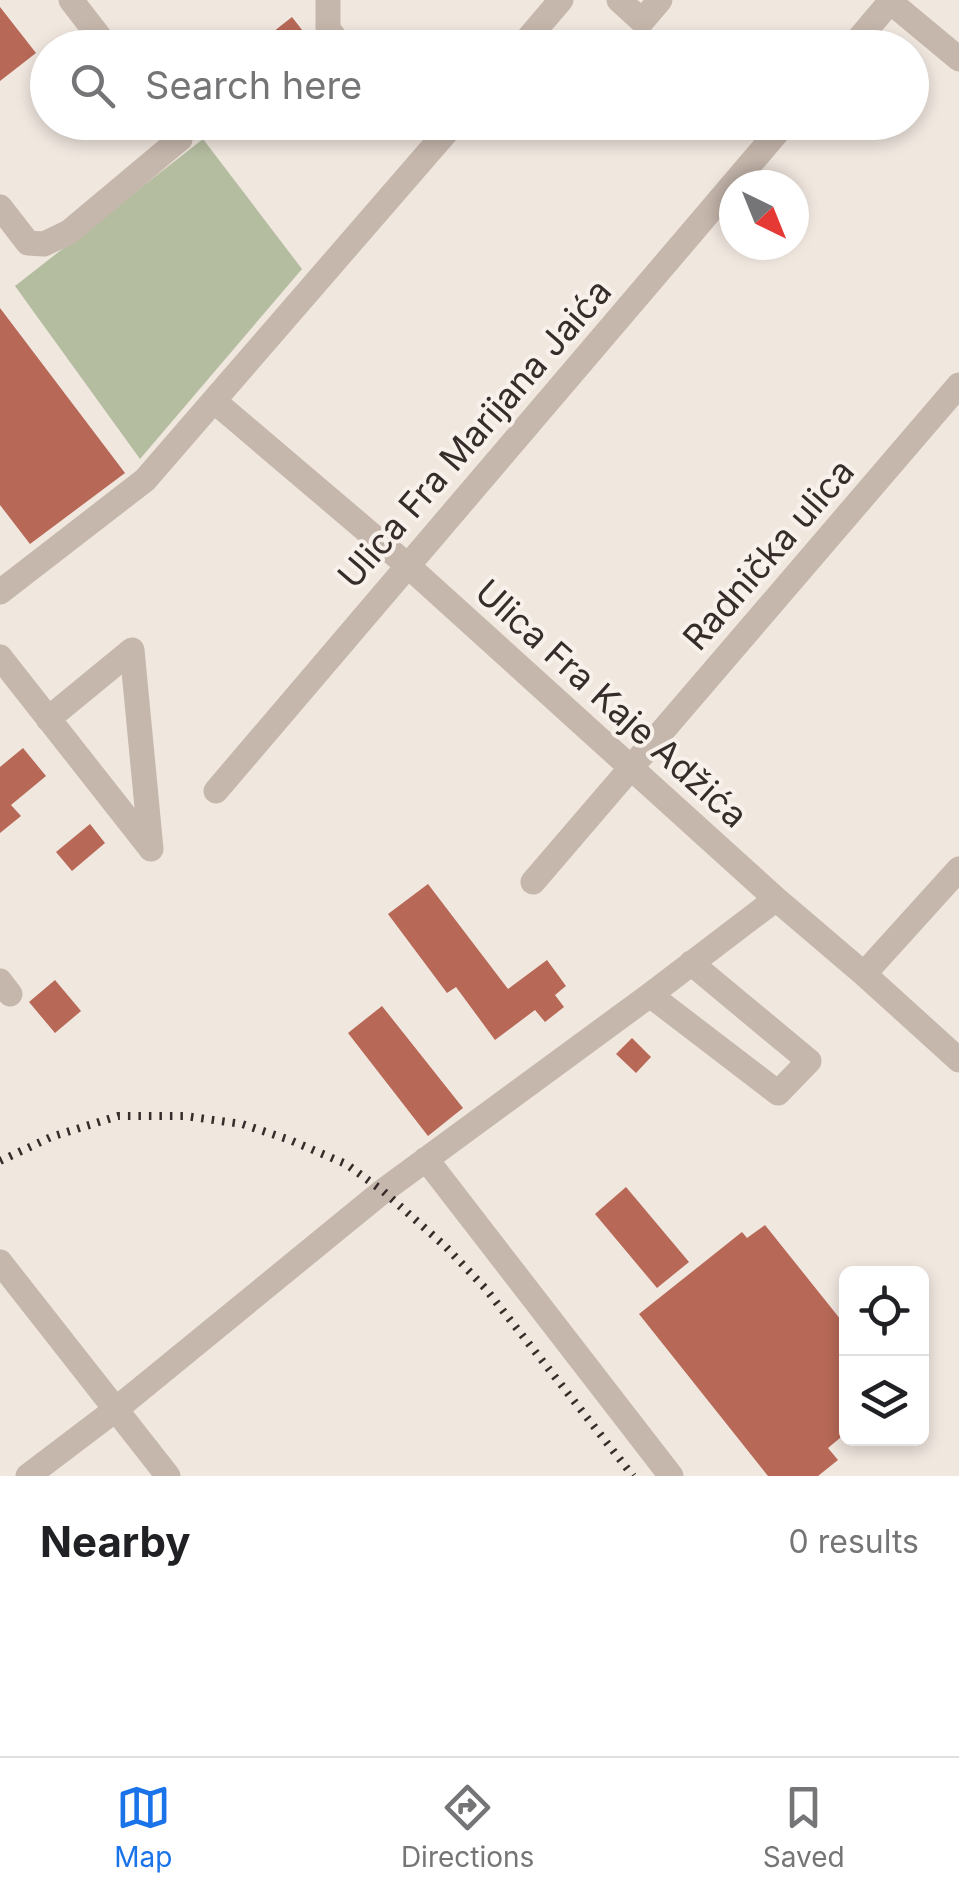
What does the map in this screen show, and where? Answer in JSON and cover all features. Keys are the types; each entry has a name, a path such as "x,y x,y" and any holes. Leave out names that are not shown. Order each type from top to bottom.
{"street":[{"path":"70,0 94,30"},
{"path":"328,0 329,30"},
{"path":"535,30 561,0"},
{"path":"619,0 642,20 660,0"},
{"path":"866,30 889,1 924,30"},
{"path":"929,34 959,59"},
{"path":"0,207 28,243 44,244 69,232 179,140"},
{"path":"0,592 145,480 440,140"},
{"name":"Ulica Fra Marijana Jaića","path":"216,790 771,140"},
{"name":"Radnička ulica","path":"533,882 959,385"},
{"name":"Ulica Fra Kaje Adžića","path":"214,402 407,565 776,900 959,1060"},
{"path":"0,657 48,719 151,849 132,650 48,719"},
{"path":"864,974 959,869"},
{"path":"28,1476 115,1410 368,1203 776,900"},
{"path":"650,995 778,1093 809,1060 691,963"},
{"path":"426,1159 671,1476"},
{"path":"0,1262 168,1476"}],"green space":[{"path":"202,140 302,269 140,459 15,286"}],"building":[{"path":"0,7 30,45 30,58 0,81"},
{"path":"292,17 302,30 275,30"},
{"path":"0,308 125,473 30,544 0,505"},
{"path":"23,748 46,776 11,805 21,816 0,833 0,767"},
{"path":"90,824 105,843 72,871 56,852"},
{"path":"428,884 508,989 547,960 566,986 555,995 564,1007 545,1022 535,1010 495,1040 456,987 447,993 388,914"},
{"path":"55,980 81,1011 55,1033 29,1002"},
{"path":"382,1006 463,1108 428,1136 348,1033"},
{"path":"632,1038 651,1057 636,1073 616,1054"},
{"path":"626,1187 689,1262 657,1288 595,1214"},
{"path":"765,1225 839,1318 839,1439 828,1448 838,1460 818,1476 768,1476 639,1314 742,1232 747,1238"}],"railway":[{"path":"0,1161 51,1137 118,1116 185,1116 242,1124 346,1164 446,1247 485,1288 633,1476"}]}
